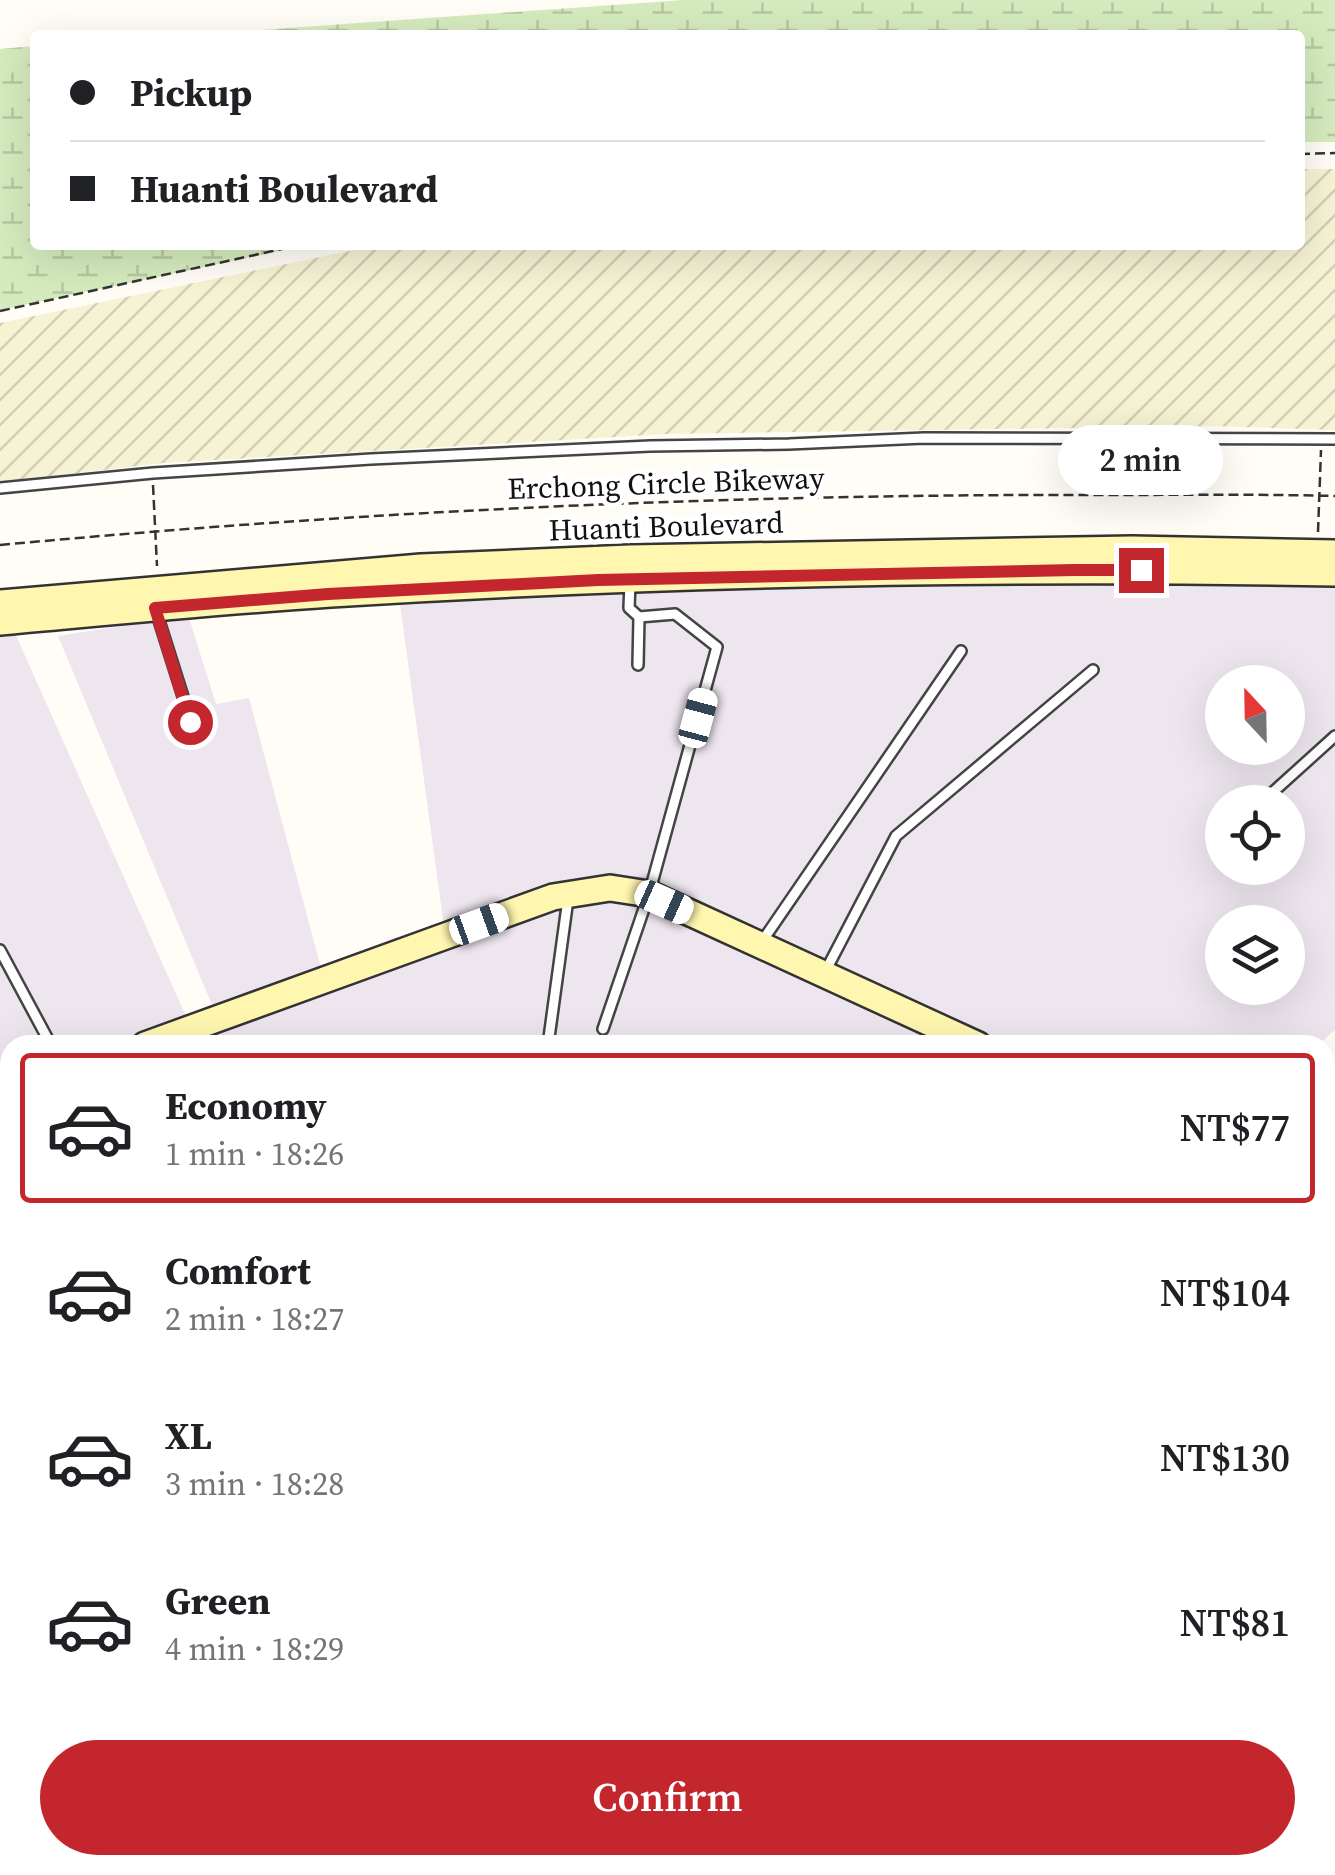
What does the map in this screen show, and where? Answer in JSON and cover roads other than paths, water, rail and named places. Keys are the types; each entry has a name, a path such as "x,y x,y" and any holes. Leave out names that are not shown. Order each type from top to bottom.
{"street":[{"name":"Huanti Boulevard","path":"0,602 421,567 630,558 1327,548"},
{"name":"Huanti Boulevard","path":"0,622 328,594 630,578 1074,570 1335,572"},
{"path":"172,1035 569,893 610,888 650,894 956,1035"}],"lane":[{"path":"0,488 371,459 650,446 924,438 1335,439"},
{"path":"603,1029 650,894 717,647 674,614 639,617 628,608 630,578"},
{"path":"155,608 190,722"},
{"path":"638,666 639,617"},
{"path":"760,945 961,651"},
{"path":"824,974 896,836 1094,670"},
{"path":"1281,785 1335,736"},
{"path":"549,1035 569,893"},
{"path":"0,950 46,1035"}]}
